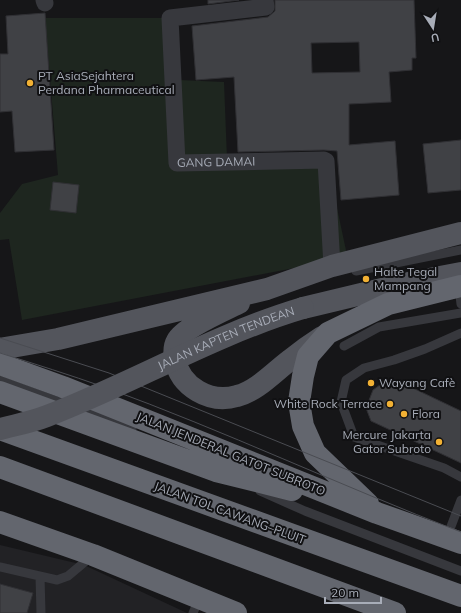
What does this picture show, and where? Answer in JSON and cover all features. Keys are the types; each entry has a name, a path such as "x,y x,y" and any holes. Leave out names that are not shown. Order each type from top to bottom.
{"highway":[{"path":"378,513 315,453 303,426 299,402 308,356 328,333 388,304 460,287"},
{"name":"JALAN JENDERAL GATOT SUBROTO","path":"0,364 63,387 378,513 454,540"},
{"path":"0,392 216,471 274,486 350,502"},
{"name":"JALAN TOL CAWANG–PLUIT","path":"0,429 461,596"},
{"path":"0,467 395,613"},
{"path":"0,522 93,555 196,606 236,613"}],"main road":[{"path":"0,349 58,339 341,271 461,233"},
{"name":"JALAN KAPTEN TENDEAN","path":"0,429 45,417 136,379 270,318 303,308 403,284 460,287"},
{"path":"267,289 190,329 177,340 174,352 176,366 182,378 193,388 214,398 227,399 239,396 252,390 303,349 328,333"}],"street":[{"name":"GANG DAMAI","path":"265,0 266,7 170,18 177,163 326,161 341,271"}],"lane":[{"path":"416,259 434,253 461,238"},
{"path":"341,271 461,250"},
{"path":"344,346 379,327 461,313"},
{"path":"461,333 425,349 394,360 364,368 346,380 341,402 354,437 444,468 461,477"},
{"path":"0,380 142,433"},
{"path":"163,442 216,471 305,511 461,571"},
{"path":"454,540 461,500"},
{"path":"0,567 57,580 68,576 93,555"},
{"path":"40,576 41,613"}],"shaded area":[{"path":"45,18 170,18 179,80 224,82 227,159 327,161 347,255 331,261 22,320 9,239 0,240 0,213 22,184 58,175"},
{"path":"0,545 84,565 187,613 0,613"}],"building":[{"path":"208,0 239,0 208,4"},
{"path":"275,0 414,0 416,58 412,58 412,70 389,72 391,102 349,104 349,145 395,141 399,195 341,200 337,151 238,152 234,77 196,80 192,26 268,17 275,11","holes":["359,42 360,72 312,73 311,43"]},
{"name":"PT AsiaSejahtera Perdana Pharmaceutical","path":"45,13 54,150 15,152 12,111 0,112 0,54 8,54 6,16"},
{"path":"461,140 461,190 428,193 423,144"},
{"path":"53,182 79,185 76,213 50,210"},
{"name":"Mercure Jakarta Gator Subroto","path":"396,380 461,411 461,463 371,421 366,408 373,390 384,382"},
{"path":"0,584 33,593 27,613 0,613"}],"tram line":[{"path":"0,338 109,373 461,516"},
{"path":"0,353 149,404 461,532"}],"place":[{"name":"PT AsiaSejahtera Perdana Pharmaceutical","path":"30,83"},
{"name":"Halte Tegal Mampang","path":"366,279"},
{"name":"Wayang Cafè","path":"371,383"},
{"name":"White Rock Terrace","path":"390,404"},
{"name":"Flora","path":"404,414"},
{"name":"Mercure Jakarta Gator Subroto","path":"439,442"}]}
